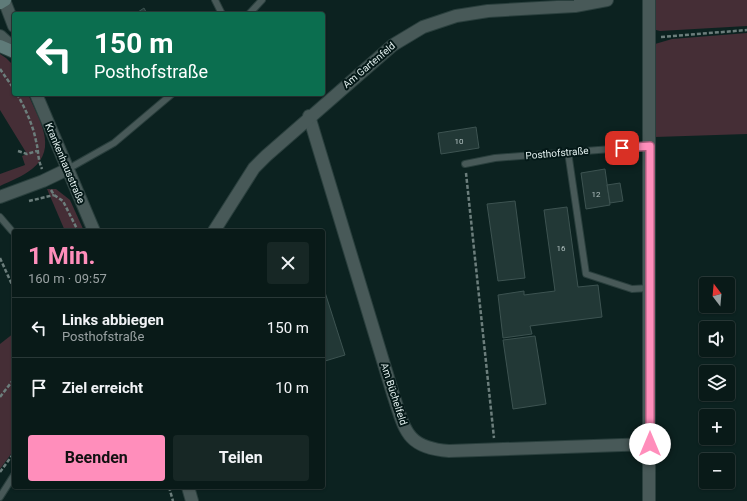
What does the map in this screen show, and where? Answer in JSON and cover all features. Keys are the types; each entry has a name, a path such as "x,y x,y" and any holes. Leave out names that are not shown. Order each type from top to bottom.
{"main road":[{"path":"0,3 5,0"},
{"path":"0,46 12,50"}],"street":[{"path":"5,0 12,20"},
{"name":"Am Gartenfeld","path":"215,229 254,168 309,116 393,45 423,27 456,16 488,10 574,6 607,0"},
{"path":"649,0 649,501"},
{"path":"0,36 12,49"},
{"name":"Krankenhausstraße","path":"37,96 93,229"},
{"name":"Am Büchelfeld","path":"309,116 393,394 408,435 419,445 432,450 495,450 650,444"},
{"path":"0,198 68,169"},
{"path":"189,489 192,501"}],"lane":[{"path":"215,0 221,12"},
{"path":"251,12 262,0"},
{"path":"68,169 114,144 170,96"},
{"name":"Posthofstraße","path":"465,164 495,158 650,146"},
{"path":"568,152 586,274 632,289 650,288"},
{"path":"0,217 12,231"},
{"path":"0,497 12,478"}],"path":[{"path":"650,38 747,30"},
{"path":"0,69 12,86"},
{"path":"18,96 33,128 37,156 46,179 54,195 63,201 77,229"},
{"path":"18,151 27,154 37,150"},
{"path":"465,164 495,450"},
{"path":"22,203 54,195"},
{"path":"0,258 12,285"},
{"path":"0,397 12,382"},
{"path":"0,472 12,456"},
{"path":"170,489 173,501"}],"shaded area":[{"path":"656,0 747,0 747,26 656,30"},
{"path":"747,33 747,134 655,137 655,44 672,39"},
{"path":"0,54 12,64 12,96 29,96 41,123 45,142 44,152 40,161 32,169 0,186 0,174 25,165 22,156 27,154 0,110"},
{"path":"47,189 56,189 70,200 83,229 64,229"},
{"path":"12,335 12,453 0,469 0,344"}],"building":[{"path":"144,8 146,12 138,12"},
{"path":"476,127 479,148 441,154 438,133"},
{"path":"605,169 610,205 586,209 581,173"},
{"path":"620,183 623,201 610,203 607,185"},
{"path":"515,201 525,278 498,281 487,204"},
{"path":"567,207 578,287 598,285 602,317 530,326 532,334 503,338 498,295 524,291 524,295 555,291 544,210"},
{"path":"325,292 345,355 325,361"},
{"path":"535,336 546,404 513,409 503,340"}],"route":[{"path":"622,148 650,146 650,444"}]}
